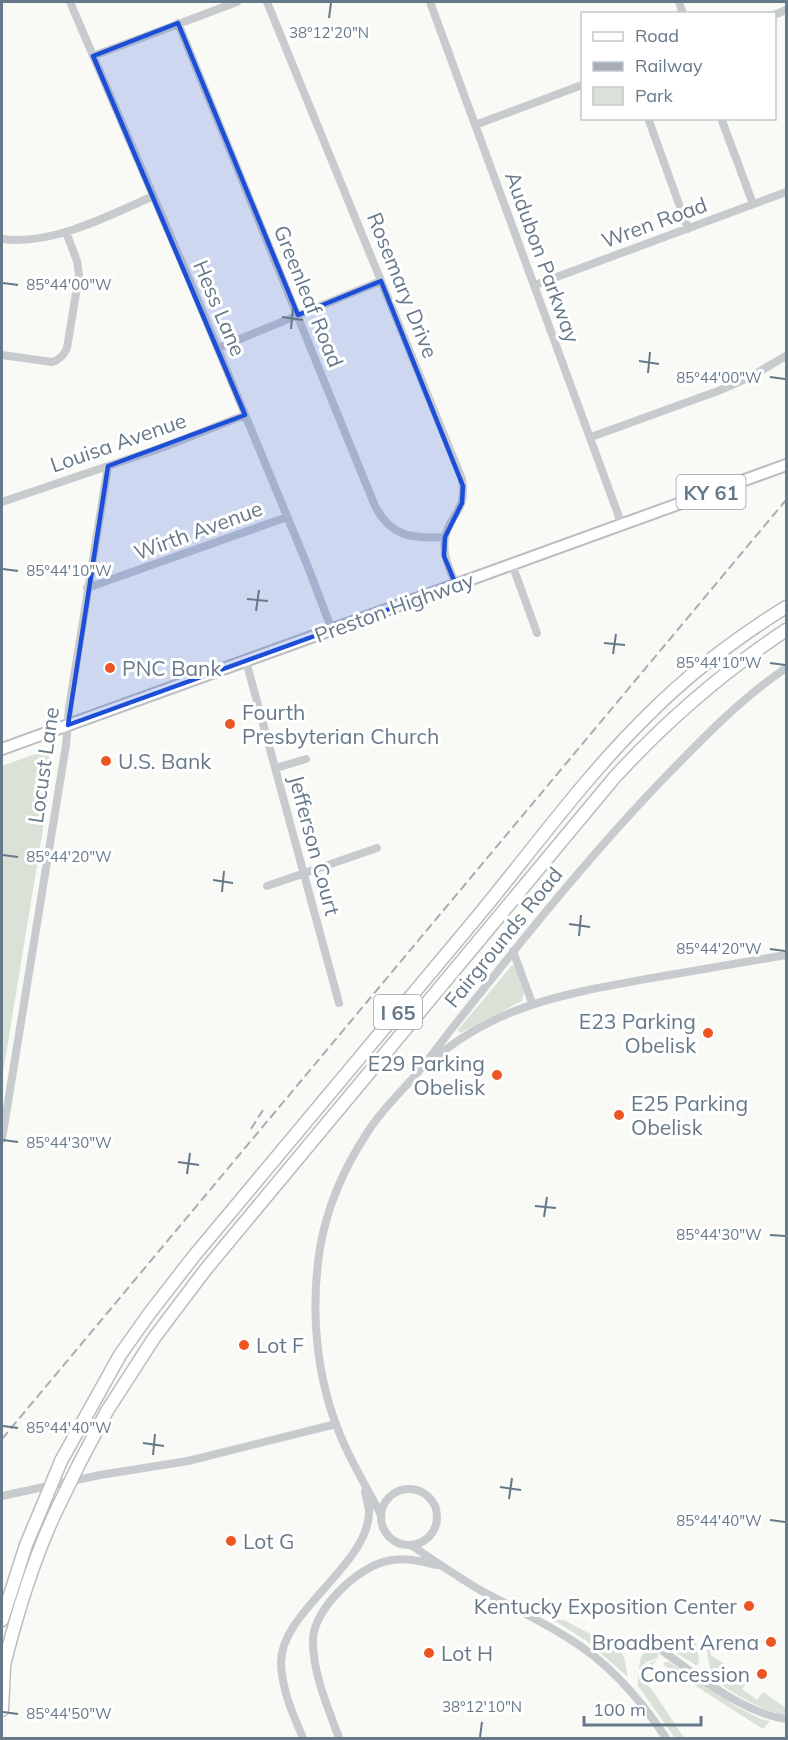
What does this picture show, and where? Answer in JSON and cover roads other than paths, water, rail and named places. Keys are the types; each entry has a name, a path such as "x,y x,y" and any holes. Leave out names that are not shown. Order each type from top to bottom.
{"highway":[{"name":"I 65","path":"2,1620 26,1545 61,1461 120,1356 181,1272 485,908 600,766 683,682 728,647 786,607"},
{"name":"I 65","path":"3,1668 30,1575 47,1530 80,1462 107,1411 154,1338 206,1269 600,795 636,755 726,672 786,630"},
{"path":"2,1710 3,1668"}],"main road":[{"name":"Preston Highway","path":"2,747 786,465"}],"street":[{"name":"Hess Lane","path":"69,2 218,348 332,630"},
{"path":"93,56 237,2"},
{"name":"Rosemary Drive","path":"267,2 462,479 462,503 445,537"},
{"name":"Audubon Parkway","path":"430,2 622,525"},
{"name":"Greenleaf Road","path":"178,23 380,515 387,524 404,534 423,538 445,537"},
{"path":"476,125 581,85"},
{"path":"649,120 688,229"},
{"path":"722,120 753,204"},
{"name":"Wren Road","path":"535,285 786,192"},
{"path":"2,239 26,240 66,232 153,196"},
{"path":"2,355 52,363 65,354 68,348 79,275 77,261 66,232"},
{"path":"218,348 381,281"},
{"path":"591,437 732,385 786,356"},
{"name":"Louisa Avenue","path":"2,502 164,447 245,415"},
{"name":"Locust Lane","path":"2,1139 61,779 87,588 108,466"},
{"name":"Wirth Avenue","path":"87,588 287,517"},
{"path":"445,537 444,556 456,585"},
{"path":"512,564 537,633"},
{"name":"Jefferson Court","path":"246,661 339,1003"},
{"name":"Fairgrounds Road","path":"361,1476 336,1424 323,1382 317,1341 316,1298 320,1249 329,1211 347,1167 380,1114 413,1078 566,887 654,789 714,728 786,668"},
{"path":"276,768 306,759"},
{"path":"267,886 377,848"},
{"path":"513,951 531,1003"},
{"path":"413,1078 433,1060 468,1035 506,1013 531,1003 562,995 786,955"},
{"path":"2,1496 188,1461 336,1424"},
{"path":"361,1476 381,1515 386,1533 401,1544 420,1543 434,1531 437,1522 437,1513 429,1496 413,1488 404,1489 388,1498 381,1515"},
{"path":"303,1738 286,1696 281,1661 290,1630 346,1563 366,1527 369,1508 361,1476"},
{"path":"411,1545 478,1589 571,1640 599,1661 626,1687 666,1738"},
{"path":"339,1738 316,1673 314,1630 325,1608 348,1584 376,1564 399,1559 443,1566"},
{"path":"654,1645 746,1705 767,1715 786,1719"}],"railway":[{"path":"2,1439 786,500"},
{"path":"251,1129 263,1110"}],"place":[{"name":"PNC Bank","path":"110,668"},
{"name":"Fourth Presbyterian Church","path":"230,724"},
{"name":"U.S. Bank","path":"106,761"},
{"name":"E23 Parking Obelisk","path":"708,1033"},
{"name":"E29 Parking Obelisk","path":"497,1075"},
{"name":"E25 Parking Obelisk","path":"619,1115"},
{"name":"Lot F","path":"244,1345"},
{"name":"Lot G","path":"231,1541"},
{"name":"Kentucky Exposition Center","path":"749,1606"},
{"name":"Broadbent Arena","path":"771,1642"},
{"name":"Lot H","path":"429,1653"},
{"name":"Concession","path":"762,1674"}]}
